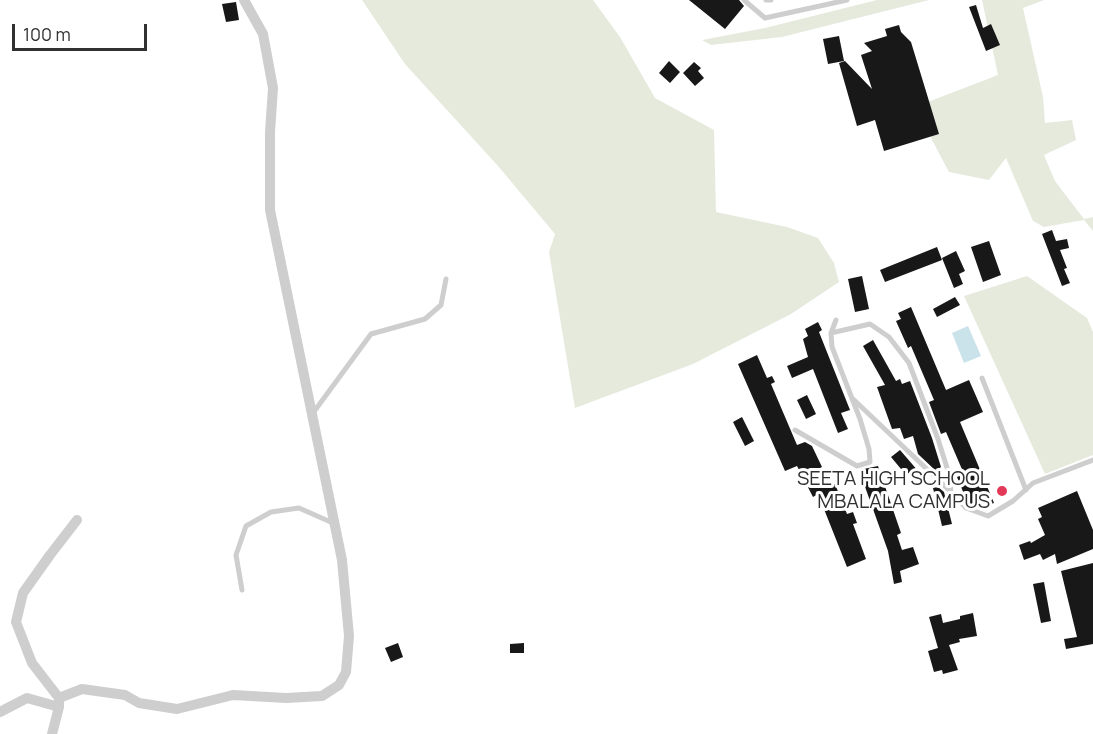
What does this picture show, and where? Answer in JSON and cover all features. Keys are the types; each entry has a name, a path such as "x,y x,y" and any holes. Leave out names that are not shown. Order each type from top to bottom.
{"street":[{"path":"0,712 27,698 59,702 82,689 125,695 139,703 177,709 233,695 286,698 322,696 339,685 346,672 349,636 342,560 270,210 272,77 263,34 244,0"},
{"path":"52,734 59,702 32,663 16,622 23,594 77,520"}],"lane":[{"path":"744,0 765,18 848,0"},
{"path":"766,0 771,0"},
{"path":"312,414 370,334 425,319 441,305 446,279"},
{"path":"795,429 857,466 870,462 869,449 852,398 831,347 831,333 836,320"},
{"path":"831,333 870,324 889,337 909,363 938,439 948,471 951,492"},
{"path":"982,378 1026,490"},
{"path":"852,398 966,508 988,516 1013,501 1033,483 1093,460"},
{"path":"242,590 236,555 246,526 271,512 299,508 334,523"}],"shaded area":[{"path":"362,0 593,0 620,37 655,98 714,130 716,212 787,227 818,238 834,263 839,282 791,314 693,364 575,408 549,252 555,234 498,166 405,64"},
{"path":"877,0 929,0 782,37 711,45 702,40 765,28"},
{"path":"982,0 1044,0 1023,8 1043,97 1045,123 1072,120 1076,140 1044,155 1055,181 1084,219 1093,217 1093,231 1084,220 1044,227 1033,221 1006,158 989,180 949,172 932,140 920,105 998,75"},
{"path":"1027,276 1087,318 1093,332 1093,455 1045,474 964,296"}],"water":[{"path":"968,326 981,356 964,363 952,333"}],"building":[{"path":"689,0 739,0 744,6 725,29"},
{"path":"236,2 239,20 226,22 222,4"},
{"path":"976,5 983,28 991,24 1000,45 986,51 969,7"},
{"path":"899,25 901,32 911,42 939,134 884,151 875,120 857,126 839,63 845,61 872,89 861,55 872,51 864,43 887,36 885,29"},
{"path":"839,36 844,61 828,64 823,39"},
{"path":"669,61 680,72 670,83 659,73"},
{"path":"694,62 701,68 698,71 704,78 695,86 683,73"},
{"path":"1052,230 1056,241 1067,239 1069,248 1060,250 1070,283 1062,286 1042,234"},
{"path":"989,241 1001,275 983,282 971,247"},
{"path":"937,247 942,260 885,282 880,270"},
{"path":"956,251 965,271 959,274 963,284 954,288 942,258"},
{"path":"862,276 869,309 855,312 848,279"},
{"path":"955,297 960,305 937,317 933,309"},
{"path":"911,307 946,390 969,380 983,412 960,422 994,503 981,508 975,504 968,504 957,477 964,474 946,432 941,434 929,402 934,400 911,346 908,348 896,321 901,319 898,313"},
{"path":"818,322 822,330 819,332 850,410 841,413 848,429 838,433 813,369 792,378 787,366 808,357 803,339 808,336 805,329"},
{"path":"873,340 896,381 900,379 902,384 910,381 941,467 936,471 918,454 913,436 904,439 900,428 892,429 877,387 885,385 863,346"},
{"path":"757,355 767,378 772,376 775,382 771,384 797,445 805,442 812,446 822,467 816,470 825,488 835,484 847,514 853,512 857,523 853,524 866,559 847,567 818,494 813,497 797,466 785,471 738,364"},
{"path":"807,395 816,414 806,419 797,400"},
{"path":"742,417 754,441 745,446 733,422"},
{"path":"900,450 925,479 919,483 910,472 906,475 891,457"},
{"path":"878,466 901,533 897,535 902,550 913,547 919,564 900,571 902,582 894,584 888,551 859,470"},
{"path":"938,487 944,492 952,524 942,526 933,488"},
{"path":"1077,491 1093,530 1093,549 1057,564 1055,554 1043,560 1040,554 1024,560 1019,545 1030,541 1031,543 1045,535 1038,519 1042,517 1038,508"},
{"path":"1093,563 1093,644 1066,649 1064,639 1077,637 1061,571"},
{"path":"1044,582 1051,621 1041,623 1033,584"},
{"path":"973,613 977,636 959,639 960,642 949,645 958,670 943,674 942,670 934,672 928,651 938,648 929,617 941,614 943,623"},
{"path":"398,643 403,657 391,662 385,648"},
{"path":"524,643 524,653 510,653 510,644"}],"place":[{"name":"SEETA HIGH SCHOOL MBALALA CAMPUS","path":"1002,491"}]}
